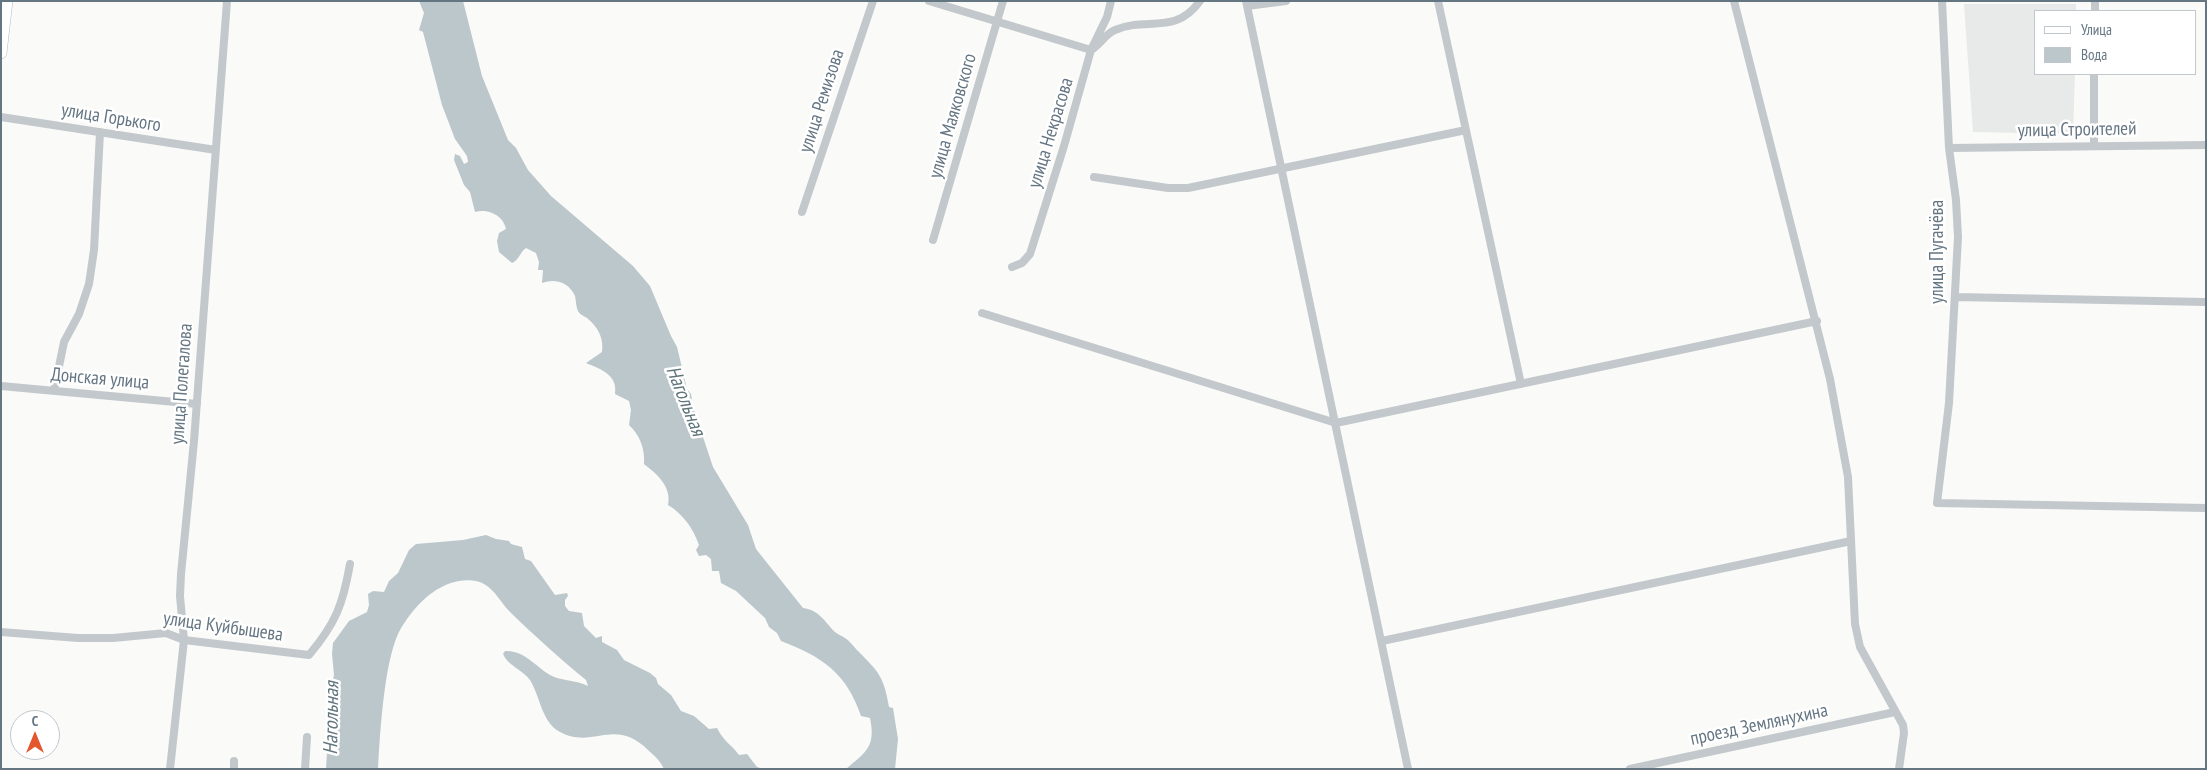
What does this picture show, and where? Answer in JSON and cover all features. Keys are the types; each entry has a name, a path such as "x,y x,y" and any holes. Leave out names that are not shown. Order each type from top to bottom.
{"street":[{"path":"1,52 7,1"},
{"name":"улица Полегалова","path":"170,769 184,640 180,596 181,574 197,404 227,1"},
{"name":"улица Ремизова","path":"802,212 873,1"},
{"path":"929,1 997,24 1091,50 1114,30 1170,23 1183,19 1194,11 1200,1"},
{"name":"улица Маяковского","path":"933,240 1003,1"},
{"name":"улица Некрасова","path":"1012,267 1022,263 1030,254 1064,146 1091,50 1107,17 1111,1"},
{"path":"1286,1 1247,4 1408,769"},
{"path":"1438,1 1521,384"},
{"path":"1734,1 1817,321 1830,379 1848,477 1855,624 1860,647 1903,725 1904,733 1899,769"},
{"name":"улица Пугачёва","path":"1942,1 1949,148 1957,228 1956,297 1949,403 1937,503 2206,508"},
{"path":"2094,75 2094,146"},
{"name":"улица Горького","path":"1,117 216,150"},
{"path":"1094,177 1168,188 1188,188 1466,130"},
{"path":"54,391 64,342 79,314 89,284 94,250 100,132"},
{"name":"улица Строителей","path":"1949,148 2206,145"},
{"path":"1956,297 2206,302"},
{"path":"982,313 1336,423 1817,321"},
{"name":"Донская улица","path":"1,386 197,404"},
{"path":"1382,641 1851,541"},
{"name":"улица Куйбышева","path":"1,632 78,638 113,638 166,633 184,640 309,655 328,633 344,596 350,564"},
{"name":"проезд Землянухина","path":"1630,769 1895,712"},
{"path":"304,769 307,737"}],"shaded area":[{"path":"1964,4 2076,4 2076,10 2034,10 2034,75 2075,75 2073,134 1973,132"}],"water":[{"name":"Нагольная","path":"419,1 463,1 482,76 508,140 516,148 528,170 551,196 633,266 650,286 677,347 687,389 691,394 693,407 713,467 748,525 756,549 803,608 813,611 836,633 849,641 880,676 889,707 893,708 898,739 895,769 846,769 868,748 872,736 870,718 861,716 848,688 831,668 809,653 781,641 777,633 769,627 765,618 736,591 721,583 719,571 712,571 711,559 706,555 699,556 696,550 699,545 691,527 683,517 668,505 669,498 666,487 654,472 644,464 644,453 641,443 629,425 631,410 629,401 615,394 614,382 611,377 586,363 602,352 602,342 594,325 580,314 575,296 569,287 557,281 542,283 543,270 538,270 539,262 536,253 526,248 512,263 499,252 497,241 499,233 506,229 505,224 499,217 490,212 475,212 470,192 464,185 454,160 455,154 460,156 464,164 468,162 467,156 455,139 442,105 423,32 419,30 424,13"},
{"name":"Нагольная","path":"486,535 509,541 511,544 522,547 525,559 531,561 555,595 567,593 565,606 569,611 582,613 584,626 596,638 602,636 602,642 617,650 624,660 650,673 656,678 658,684 671,695 681,711 694,716 709,729 717,728 722,737 739,755 747,754 757,767 764,769 664,769 658,759 649,751 637,741 625,736 614,734 583,738 572,737 560,732 554,728 545,716 530,680 524,673 508,662 503,654 505,651 518,653 550,675 588,686 586,680 519,621 488,587 480,582 466,580 448,584 433,592 419,604 398,634 393,647 386,681 378,769 326,769 331,721 329,696 334,675 333,643 349,621 367,612 369,605 368,594 373,591 384,592 389,581 398,573 409,550 416,544 463,540"}]}
